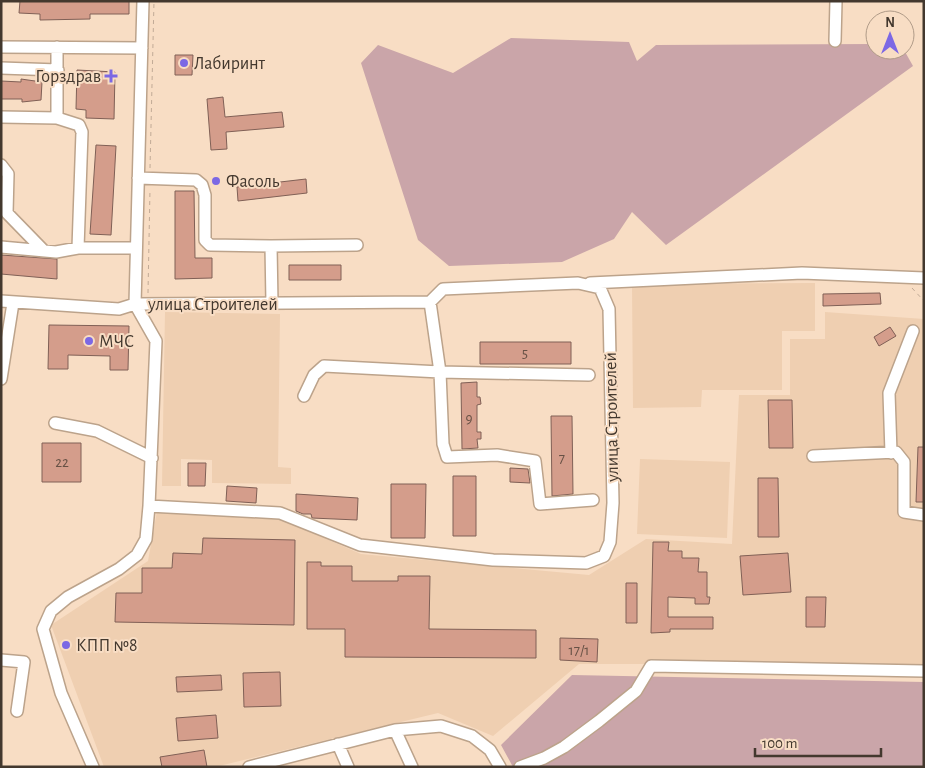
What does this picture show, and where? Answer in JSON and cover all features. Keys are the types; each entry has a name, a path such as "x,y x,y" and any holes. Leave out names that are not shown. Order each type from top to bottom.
{"street":[{"name":"улица Строителей","path":"93,767 61,692 43,629 51,611 68,597 119,569 137,555 146,538 152,458 156,341 135,304 143,1"},
{"path":"835,41 836,1"},
{"path":"1,47 142,48"},
{"path":"57,118 58,48"},
{"path":"1,68 58,70"},
{"path":"1,117 57,118 79,125 82,132 78,248"},
{"path":"1,165 8,174 4,213 44,251"},
{"path":"138,178 196,180 202,186 205,195 205,240 210,245 357,245"},
{"path":"271,246 272,303"},
{"path":"1,247 62,252 78,248 136,248"},
{"path":"578,283 802,272 924,278"},
{"name":"улица Строителей","path":"135,304 430,302 443,289 578,283 600,288 609,309 613,503 610,542 604,556 586,563 493,560 360,545 280,513 149,506"},
{"path":"1,379 7,302 119,309 135,304"},
{"path":"430,302 440,372 442,444 447,456 498,454 535,461 540,504 592,500"},
{"path":"891,453 889,393 913,331"},
{"path":"304,396 314,375 324,366 440,372 589,375"},
{"path":"55,424 97,431 152,458"},
{"path":"814,456 896,452 904,462 904,512 924,515"},
{"path":"1,660 24,662 17,711"},
{"path":"520,767 564,747 599,721 636,691 651,666 924,671"},
{"path":"250,767 395,730 441,726 472,736 490,750 500,767"},
{"path":"395,730 412,767"},
{"path":"338,744 348,767"}],"path":[{"path":"150,175 154,1"},
{"path":"148,304 150,185"},
{"path":"902,277 924,301"}],"shaded area":[{"path":"511,38 629,42 637,61 656,45 865,44 865,60 910,60 913,66 666,245 632,212 614,239 562,262 449,266 418,240 361,63 378,45 453,73"},
{"path":"815,283 815,331 782,331 782,390 702,390 701,407 633,408 632,284"},
{"path":"165,312 280,314 278,467 291,468 291,484 212,483 212,460 181,459 181,486 162,486"},
{"path":"825,312 924,319 924,664 579,664 493,736 438,713 215,767 104,767 51,625 148,561 157,511 280,519 361,554 589,575 646,539 732,544 739,395 790,395 790,339 825,339"},
{"path":"640,459 730,462 727,538 637,534"},
{"path":"572,675 924,682 924,767 513,767 501,745"}],"building":[{"path":"20,1 129,1 129,14 90,14 90,19 40,20 40,14 19,13"},
{"path":"175,55 193,55 192,75 175,75"},
{"path":"77,70 115,72 114,119 86,118 86,110 76,109"},
{"path":"21,79 42,82 41,100 22,102 22,99 1,99 1,81 21,82"},
{"path":"223,97 225,117 282,112 284,127 226,132 227,149 211,150 207,99"},
{"path":"96,145 116,146 111,235 90,234"},
{"path":"306,179 307,193 238,201 237,187"},
{"path":"175,191 194,191 195,258 212,258 212,278 175,279"},
{"path":"1,255 57,259 57,279 1,274"},
{"path":"289,265 341,265 341,280 289,280"},
{"path":"880,293 881,304 823,306 823,294"},
{"name":"МЧС","path":"49,325 129,326 128,370 110,370 110,356 68,355 68,369 48,369"},
{"path":"890,327 896,336 879,346 874,337"},
{"path":"480,342 571,342 571,364 480,364"},
{"path":"477,382 477,397 480,397 481,404 477,405 477,432 481,432 481,439 477,439 478,448 462,449 461,383"},
{"path":"768,400 792,400 793,448 769,448"},
{"path":"551,416 572,416 573,494 552,496"},
{"path":"42,443 81,443 81,482 42,482"},
{"path":"918,447 924,447 924,502 916,502"},
{"path":"188,463 206,463 205,486 188,486"},
{"path":"510,468 528,469 530,483 510,482"},
{"path":"453,476 476,476 476,536 453,536"},
{"path":"758,478 778,478 779,537 758,537"},
{"path":"391,484 426,484 425,538 391,538"},
{"path":"227,486 257,488 256,503 226,501"},
{"path":"296,494 358,498 357,520 312,518 311,514 303,514 296,511"},
{"path":"203,538 295,540 294,625 115,622 116,593 142,593 142,568 172,568 173,553 202,554"},
{"path":"653,542 669,542 668,551 682,551 682,558 699,558 698,572 707,572 707,597 710,597 709,604 695,604 695,598 668,597 668,617 713,617 713,629 670,629 670,632 651,633"},
{"path":"788,553 791,592 743,595 740,556"},
{"path":"307,562 321,562 321,566 352,566 352,581 398,581 398,576 430,576 429,629 536,630 536,658 345,657 345,629 307,629"},
{"path":"626,583 637,583 637,623 626,623"},
{"path":"806,597 826,597 825,627 806,627"},
{"path":"560,638 598,639 597,662 560,660"},
{"path":"280,672 281,706 244,707 243,673"},
{"path":"221,675 222,690 177,692 176,677"},
{"path":"216,715 218,738 178,741 176,718"},
{"path":"204,750 207,767 162,767 160,757"}],"place":[{"name":"Лабиринт","path":"184,63"},
{"name":"Горздрав","path":"111,76"},
{"name":"Фасоль","path":"216,181"},
{"name":"МЧС","path":"89,341"},
{"name":"КПП №8","path":"66,645"}]}
